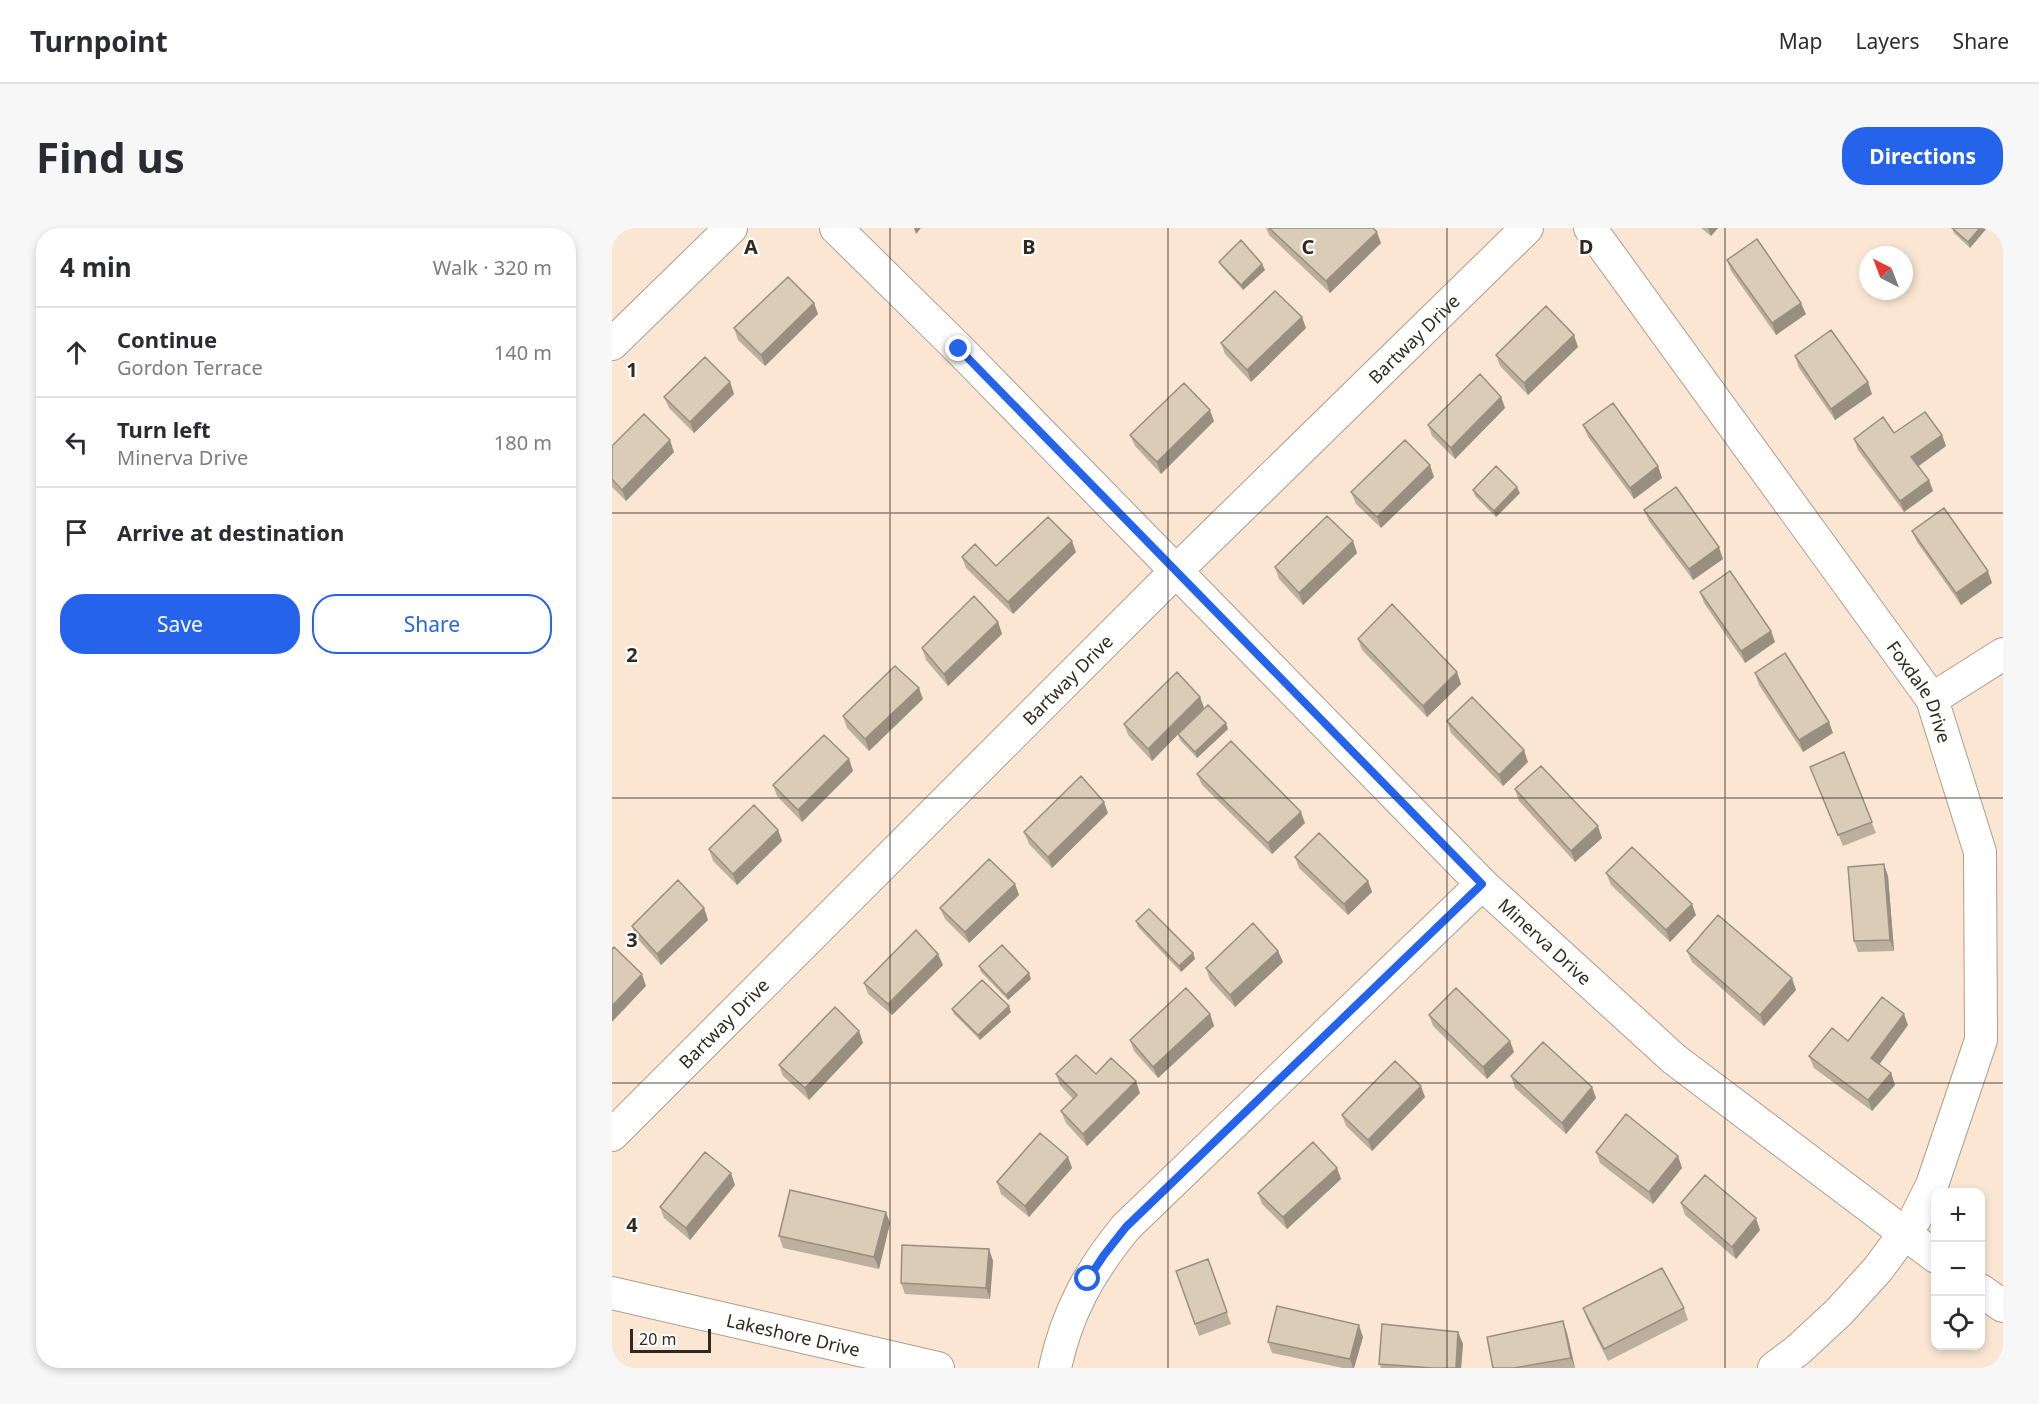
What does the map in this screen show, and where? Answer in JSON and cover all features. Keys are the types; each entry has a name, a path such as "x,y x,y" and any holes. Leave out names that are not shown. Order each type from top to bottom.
{"street":[{"path":"612,344 731,228"},
{"name":"Minerva Drive","path":"836,228 959,349 1482,884 1674,1059 1931,1254"},
{"name":"Bartway Drive","path":"612,1135 1176,572 1527,228"},
{"name":"Foxdale Drive","path":"1590,228 1932,699 1980,852 1981,1040 1932,1185 1925,1201 1904,1234"},
{"path":"1932,699 2003,654"},
{"path":"1055,1368 1067,1325 1078,1298 1104,1255 1126,1227 1482,884"},
{"path":"1774,1368 1798,1350 1839,1312 1878,1269 1904,1234"},
{"name":"Lakeshore Drive","path":"612,1293 938,1368"},
{"path":"1985,1293 2003,1306"}],"building":[{"path":"1269,228 1373,228 1377,232 1326,281"},
{"path":"1952,228 1980,228 1968,242"},
{"path":"1757,239 1801,303 1772,323 1727,260"},
{"path":"1241,240 1262,264 1241,285 1219,262"},
{"path":"788,277 814,303 761,355 734,328"},
{"path":"1275,291 1302,317 1247,370 1221,343"},
{"path":"1546,306 1574,335 1524,383 1496,355"},
{"path":"1831,330 1868,382 1831,409 1795,356"},
{"path":"705,357 730,382 690,422 664,397"},
{"path":"1480,374 1501,397 1451,448 1428,425"},
{"path":"1184,383 1210,410 1157,462 1130,435"},
{"path":"1613,403 1658,466 1630,488 1583,425"},
{"path":"1925,412 1942,435 1911,457 1929,480 1900,501 1854,439 1883,417 1894,433"},
{"path":"644,414 670,440 622,490 612,479 612,446"},
{"path":"1405,440 1430,465 1377,517 1351,492"},
{"path":"1496,466 1517,487 1494,511 1473,490"},
{"path":"1676,487 1719,547 1689,569 1644,510"},
{"path":"1944,508 1988,571 1956,593 1912,531"},
{"path":"1327,516 1353,541 1299,593 1275,567"},
{"path":"1048,517 1072,541 1008,602 962,557 975,544 996,566"},
{"path":"1730,571 1771,631 1741,651 1700,592"},
{"path":"974,596 998,622 944,674 922,648"},
{"path":"1392,604 1457,672 1423,706 1358,639"},
{"path":"1785,653 1829,722 1799,740 1755,673"},
{"path":"895,666 919,688 865,739 843,716"},
{"path":"1177,672 1200,697 1148,749 1124,724"},
{"path":"1472,697 1524,750 1499,775 1447,721"},
{"path":"1208,705 1226,723 1195,752 1178,734"},
{"path":"824,735 849,759 798,810 773,785"},
{"path":"1231,741 1301,812 1268,843 1197,774"},
{"path":"1844,752 1872,822 1838,835 1810,767"},
{"path":"1541,766 1598,826 1571,851 1515,789"},
{"path":"1081,776 1104,802 1048,857 1024,832"},
{"path":"754,805 778,830 733,874 709,849"},
{"path":"1319,833 1368,881 1344,904 1295,857"},
{"path":"1632,847 1692,904 1666,930 1606,873"},
{"path":"989,859 1015,884 965,932 940,908"},
{"path":"1884,864 1890,940 1854,941 1848,867"},
{"path":"678,880 704,908 657,954 632,926"},
{"path":"1149,909 1193,953 1179,966 1136,921"},
{"path":"1718,915 1792,978 1760,1015 1687,951"},
{"path":"1253,923 1278,951 1230,995 1206,968"},
{"path":"916,930 938,954 888,1004 864,983"},
{"path":"1002,945 1029,973 1006,995 979,966"},
{"path":"614,947 642,974 612,1006 612,949"},
{"path":"982,980 1009,1006 978,1035 952,1009"},
{"path":"1186,988 1210,1014 1153,1067 1130,1040"},
{"path":"1456,988 1510,1041 1483,1067 1429,1015"},
{"path":"1882,997 1904,1014 1871,1058 1891,1073 1868,1100 1809,1056 1832,1028 1848,1041"},
{"path":"835,1007 859,1031 805,1088 779,1065"},
{"path":"1543,1042 1592,1087 1562,1123 1511,1076"},
{"path":"1076,1055 1096,1074 1111,1058 1136,1081 1083,1134 1061,1111 1077,1095 1056,1074"},
{"path":"1395,1061 1421,1086 1368,1140 1342,1115"},
{"path":"1626,1114 1678,1156 1649,1192 1596,1152"},
{"path":"1040,1133 1068,1157 1025,1206 997,1182"},
{"path":"1313,1142 1337,1168 1283,1217 1258,1193"},
{"path":"705,1152 731,1173 686,1228 660,1207"},
{"path":"1705,1175 1756,1218 1732,1247 1681,1203"},
{"path":"790,1190 886,1212 874,1257 779,1236"},
{"path":"902,1245 989,1249 986,1288 901,1283"},
{"path":"1208,1259 1227,1312 1195,1324 1176,1271"},
{"path":"1662,1268 1684,1308 1604,1349 1583,1308"},
{"path":"1277,1306 1359,1325 1350,1359 1268,1342"},
{"path":"1563,1321 1571,1358 1514,1368 1493,1368 1487,1337"},
{"path":"1382,1324 1458,1332 1456,1368 1379,1364"}],"route":[{"path":"959,349 1482,884 1126,1227 1088,1279"}]}
